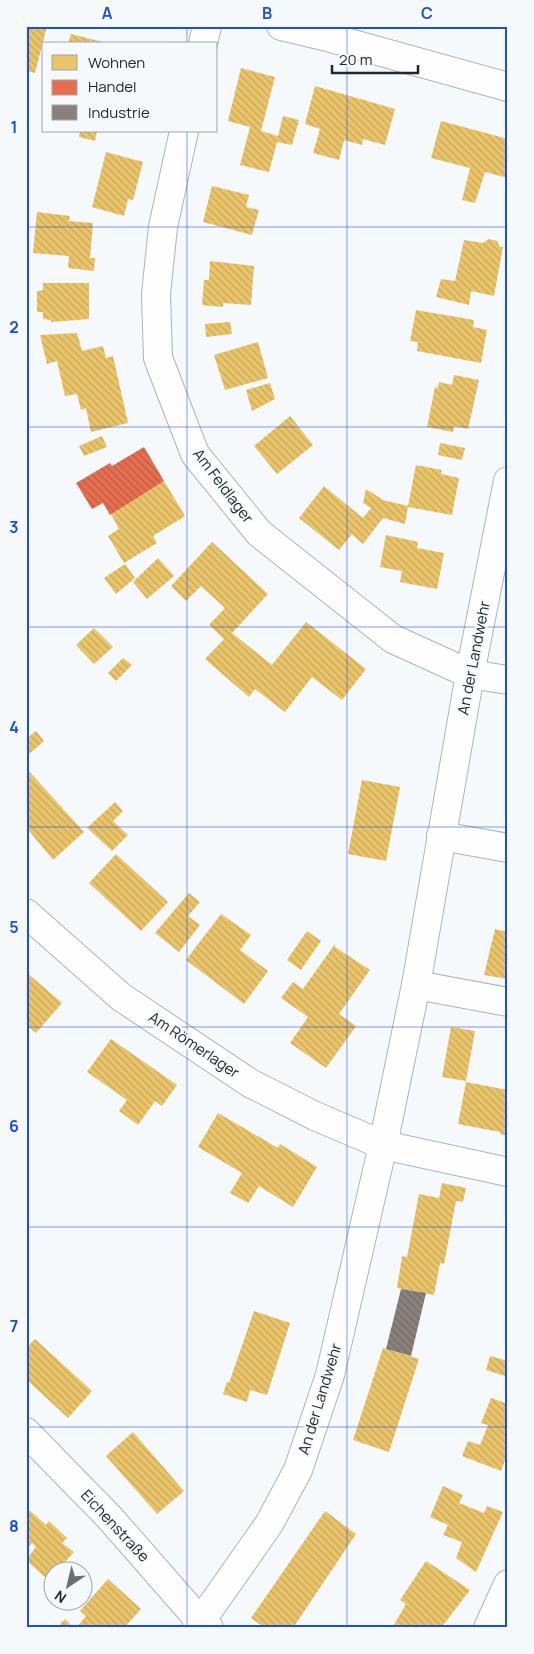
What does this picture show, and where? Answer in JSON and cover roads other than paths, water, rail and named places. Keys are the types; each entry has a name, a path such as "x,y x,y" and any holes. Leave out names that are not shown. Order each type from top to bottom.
{"street":[{"path":"203,42 207,26"},
{"path":"280,26 332,32 508,87"},
{"name":"Am Feldlager","path":"184,132 163,227 156,294 158,358 195,454 259,533 393,639 470,674 508,680"},
{"name":"An der Landwehr","path":"202,1626 269,1524 298,1470 330,1375 416,985 470,674 508,481"},
{"path":"441,836 508,848"},
{"name":"Am Römerlager","path":"26,913 122,997 250,1083 315,1116 382,1145"},
{"path":"416,985 508,1002"},
{"path":"382,1145 508,1172"},
{"name":"Eichenstraße","path":"26,1432 110,1518 202,1626"},
{"path":"488,1628 508,1584"}]}
